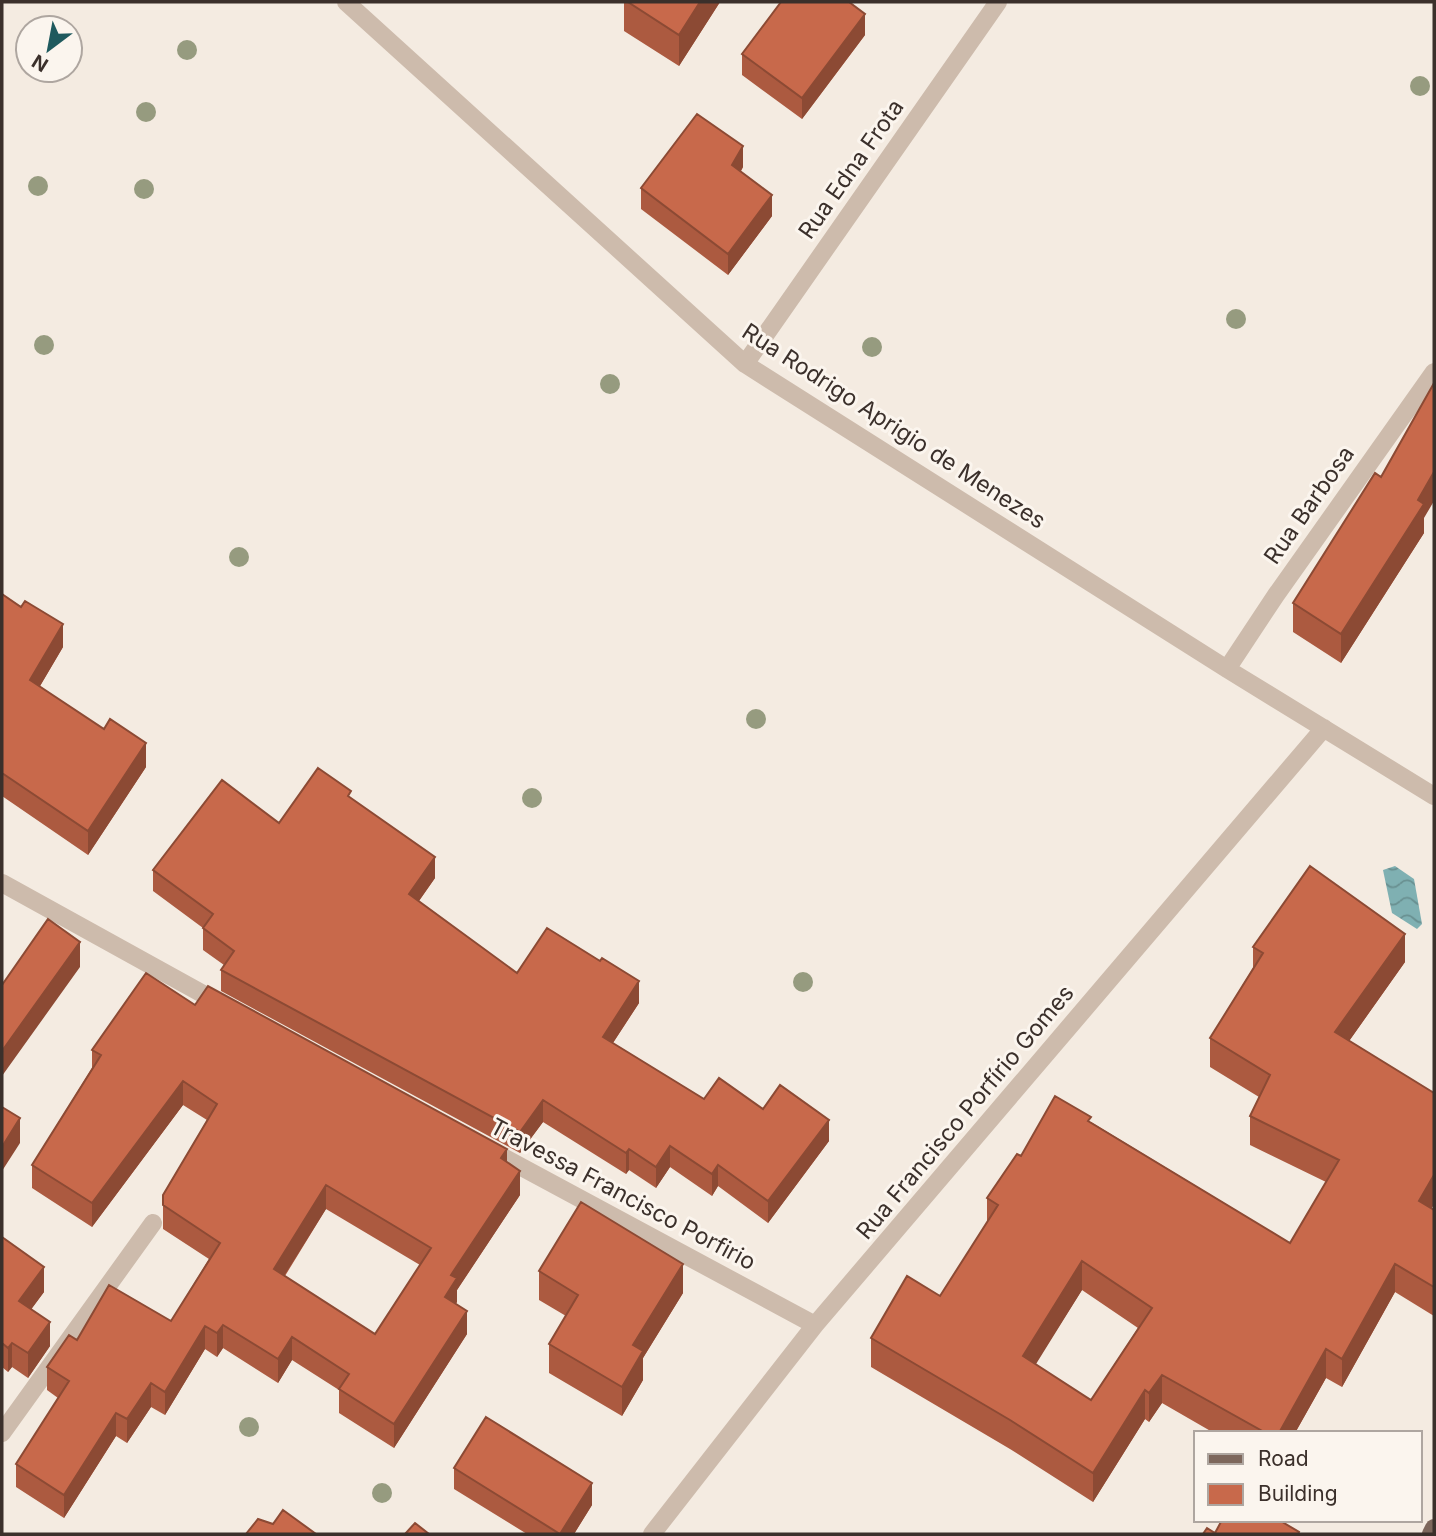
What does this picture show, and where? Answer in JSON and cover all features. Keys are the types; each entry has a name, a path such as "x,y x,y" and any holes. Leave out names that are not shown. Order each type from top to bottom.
{"main road":[{"path":"1431,1534 1434,1528"}],"street":[{"name":"Rua Rodrigo Aprigio de Menezes","path":"346,2 744,364 1227,669 1434,796"},
{"name":"Rua Edna Frota","path":"744,364 998,2"},
{"name":"Rua Barbosa","path":"1227,669 1276,595 1434,372"},
{"name":"Rua Francisco Porfírio Gomes","path":"652,1534 815,1325 1324,728"},
{"path":"2,883 233,1011"},
{"name":"Travessa Francisco Porfirio","path":"476,1143 815,1325"},
{"path":"2,1433 152,1223"}],"water":[{"path":"1395,866 1414,879 1422,924 1417,929 1392,913 1383,870"}],"building":[{"path":"628,2 700,2 679,35"},
{"path":"781,2 849,2 865,14 802,98 742,54"},
{"path":"697,114 743,146 732,165 772,195 728,254 641,188"},
{"path":"1434,383 1434,472 1418,500 1424,504 1341,634 1293,603 1375,473 1381,477"},
{"path":"2,594 21,607 25,601 63,624 30,680 104,729 110,719 146,743 88,831 2,773"},
{"path":"318,768 351,791 348,796 435,857 409,894 517,973 547,928 600,961 602,958 639,981 603,1037 704,1099 719,1078 763,1109 780,1085 829,1120 768,1201 718,1165 712,1174 670,1146 656,1167 629,1149 626,1153 543,1100 520,1132 221,970 234,951 203,928 213,914 153,870 222,780 279,823"},
{"path":"1310,866 1405,934 1335,1032 1434,1093 1434,1175 1419,1201 1434,1210 1434,1287 1395,1264 1342,1359 1326,1349 1280,1431 1262,1431 1162,1375 1149,1393 1145,1390 1093,1473 1010,1420 871,1338 907,1276 940,1296 998,1205 987,1198 1017,1154 1021,1156 1055,1096 1091,1117 1088,1121 1290,1243 1339,1160 1250,1116 1270,1075 1210,1038 1263,953 1253,947","holes":["1082,1261 1152,1308 1091,1400 1023,1356"]},
{"path":"48,919 80,942 2,1051 2,985"},
{"path":"146,973 195,1005 208,986 507,1149 501,1158 520,1171 451,1275 457,1278 445,1297 467,1311 394,1424 339,1389 349,1374 292,1337 278,1359 223,1325 217,1333 205,1326 165,1392 151,1383 127,1419 116,1413 64,1495 16,1464 69,1381 47,1367 69,1335 77,1340 109,1285 171,1321 220,1243 163,1205 163,1195 217,1104 183,1081 92,1203 32,1165 101,1055 92,1050","holes":["326,1185 431,1248 375,1334 274,1269"]},
{"path":"2,1107 20,1118 2,1147"},
{"path":"581,1202 683,1264 633,1345 643,1351 622,1387 549,1344 578,1295 539,1271"},
{"path":"2,1237 44,1267 19,1301 50,1322 28,1353 12,1343 8,1348 2,1343"},
{"path":"486,1417 592,1483 560,1534 454,1468"},
{"path":"283,1510 316,1534 246,1534 258,1519 273,1524"},
{"path":"1221,1522 1282,1522 1299,1532 1203,1534 1207,1528 1215,1533"},
{"path":"415,1523 429,1534 405,1534"}]}
